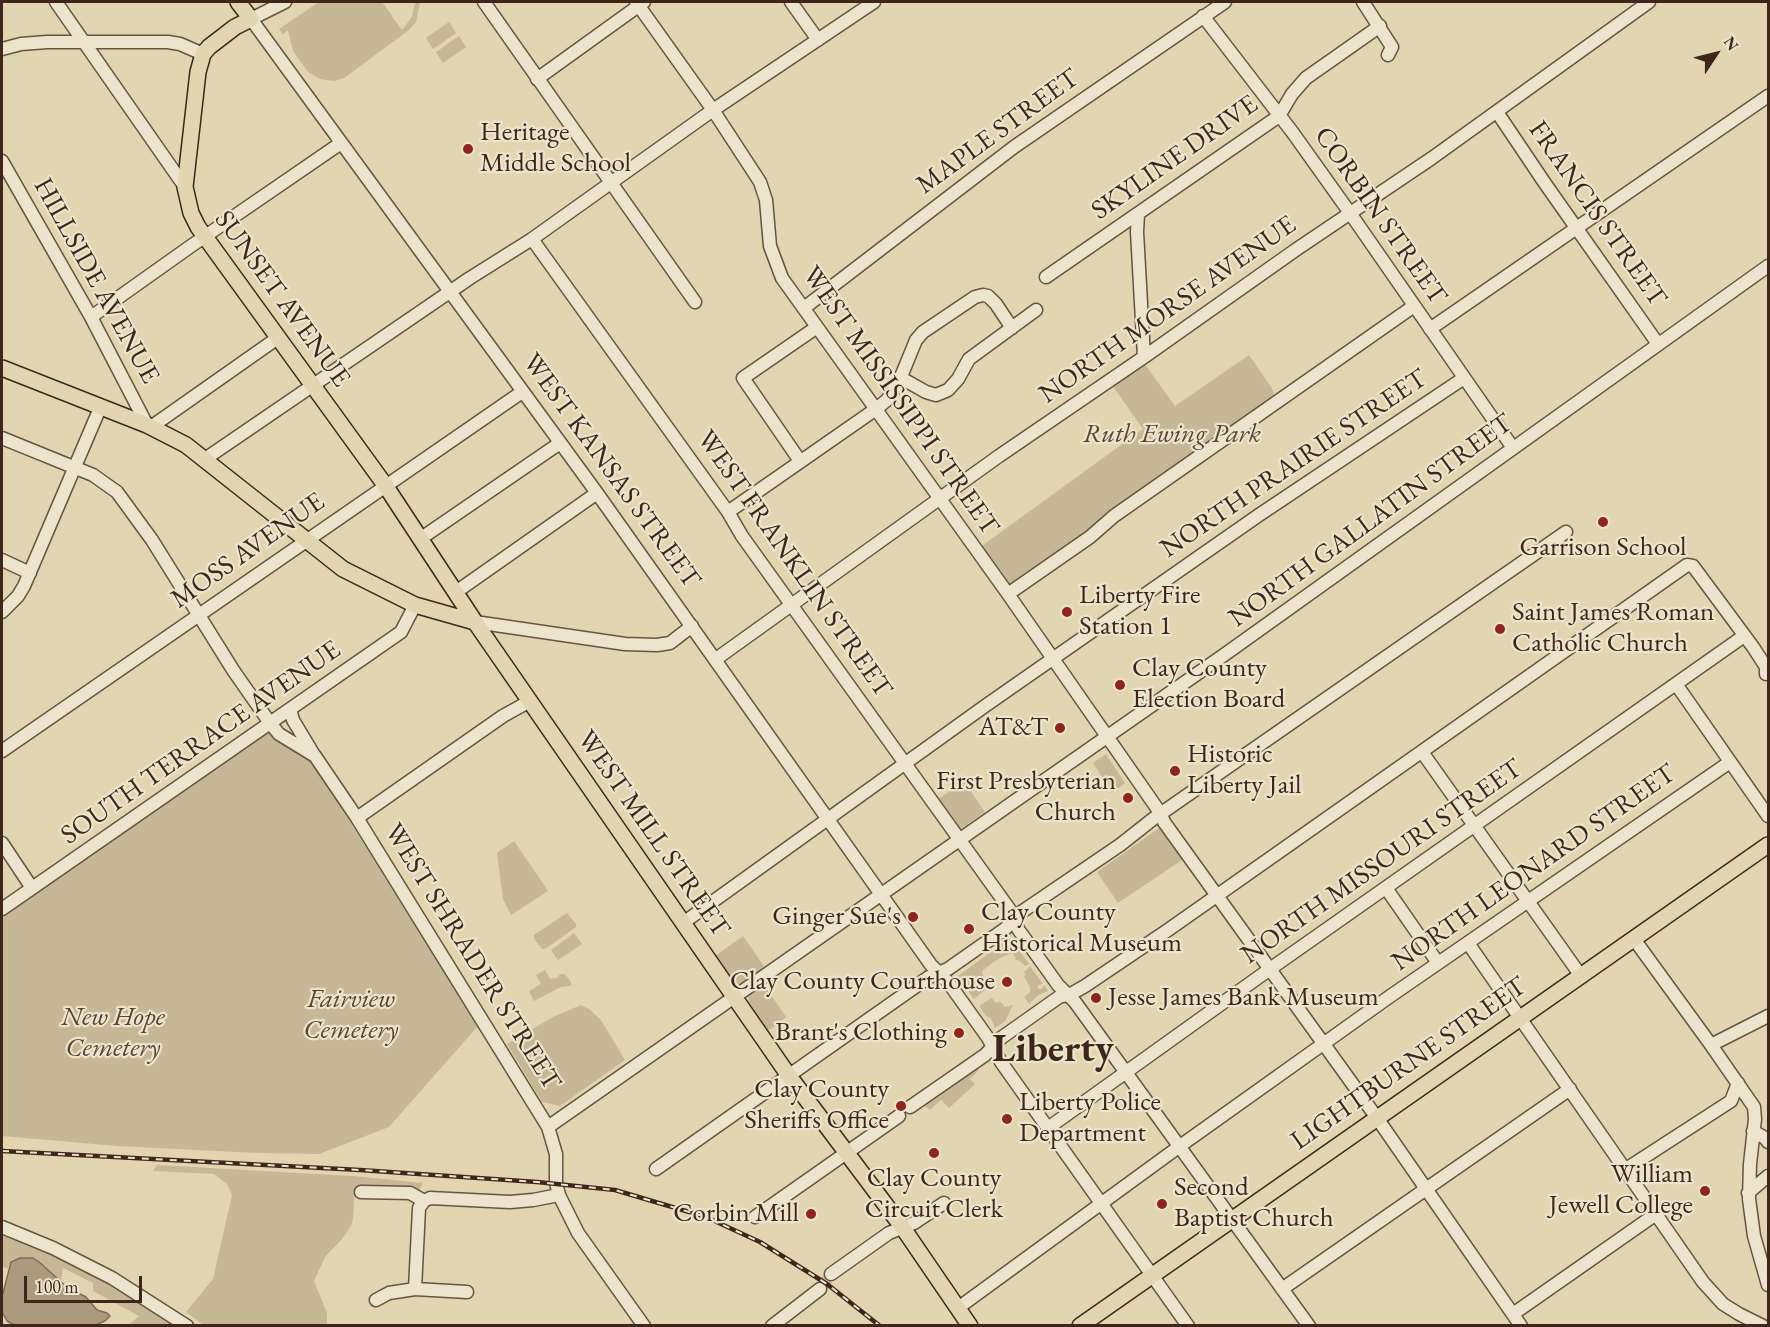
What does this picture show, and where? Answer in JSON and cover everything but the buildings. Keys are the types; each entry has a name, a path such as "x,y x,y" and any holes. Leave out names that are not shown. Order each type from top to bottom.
{"main road":[{"name":"WEST KANSAS STREET","path":"238,2 251,19"},
{"path":"185,187 198,72 203,54 224,35 251,19"},
{"name":"SUNSET AVENUE","path":"185,187 191,213 205,236 385,485 476,622"},
{"path":"2,368 149,426 186,445 343,569 415,605 476,622"},
{"name":"WEST MILL STREET","path":"476,622 789,1076 903,1228 970,1326"},
{"name":"LIGHTBURNE STREET","path":"1080,1326 1768,845"}],"street":[{"name":"SUNSET AVENUE","path":"56,2 185,187"},
{"path":"251,19 285,2"},
{"path":"484,2 695,302"},
{"path":"791,2 818,40"},
{"path":"205,459 470,278 532,239 713,110 874,2"},
{"name":"MAPLE STREET","path":"804,308 1014,147 1225,2"},
{"path":"1363,2 1392,47 1389,55"},
{"path":"537,79 640,3"},
{"name":"WEST MISSISSIPPI STREET","path":"640,3 760,182 766,200 770,246 782,278 1008,594 1161,814 1164,822 1377,1118 1521,1326"},
{"name":"NORTH MORSE AVENUE","path":"716,659 940,498 1497,112 1643,3"},
{"name":"CORBIN STREET","path":"1203,16 1350,213 1513,448"},
{"name":"WEST KANSAS STREET","path":"251,19 597,493 931,965 939,972 988,1038 995,1054 1188,1326"},
{"name":"SKYLINE DRIVE","path":"1046,277 1279,116 1292,94 1306,78 1380,26"},
{"path":"2,49 21,44 168,42 180,44 203,54"},
{"path":"1430,329 1768,96"},
{"name":"FRANCIS STREET","path":"1497,112 1658,344"},
{"path":"91,317 341,143"},
{"name":"HILLSIDE AVENUE","path":"2,161 91,317 149,426"},
{"path":"1138,214 1144,357"},
{"name":"WEST FRANKLIN STREET","path":"532,239 729,512 742,536 1010,910 1018,929 1126,1072 1309,1326"},
{"name":"NORTH GALLATIN STREET","path":"548,1127 1108,737 1768,266"},
{"path":"729,512 876,410 887,400 901,378 916,340 923,332 975,297 983,294 988,296 1012,328"},
{"path":"1008,594 1414,306"},
{"path":"901,378 936,395 948,390 958,379 969,359 1036,310"},
{"path":"800,461 743,378 817,327"},
{"path":"149,426 279,337"},
{"name":"NORTH PRAIRIE STREET","path":"683,923 1259,515 1464,378"},
{"name":"MOSS AVENUE","path":"2,751 522,392"},
{"path":"2,612 18,596 30,573 100,408"},
{"name":"WEST SHRADER STREET","path":"2,438 104,481 125,501 270,723 279,734 315,756"},
{"path":"420,539 560,442"},
{"path":"456,592 597,493"},
{"path":"656,1169 939,972 948,969 1161,814 1566,532"},
{"path":"2,560 30,573"},
{"path":"910,1107 993,1048 1000,1038 1059,997 1085,986 1218,895 1690,564 1763,661 1766,674"},
{"name":"SOUTH TERRACE AVENUE","path":"2,909 401,632 415,605"},
{"path":"476,622 625,644 657,645 670,643 692,626"},
{"name":"NORTH MISSOURI STREET","path":"1048,1128 1744,636"},
{"path":"1676,684 1768,816"},
{"path":"357,818 503,716 530,701"},
{"name":"WEST SHRADER STREET","path":"290,709 293,720 315,756 357,818 548,1127 556,1154 556,1184 559,1195"},
{"path":"1422,752 1581,976"},
{"name":"NORTH LEONARD STREET","path":"958,1308 1180,1146 1438,963 1730,762"},
{"path":"2,843 32,888"},
{"path":"1386,888 1438,963"},
{"path":"1634,939 1754,1107 1748,1193 1754,1236 1768,1284"},
{"path":"1468,943 1714,1295 1739,1314 1763,1326"},
{"path":"1711,1044 1768,1016"},
{"path":"1626,1169 1731,1101 1738,1083"},
{"path":"1282,1289 1570,1089"},
{"path":"755,1217 899,1116"},
{"path":"1753,1131 1768,1142"},
{"path":"1748,1193 1768,1176"},
{"path":"361,1192 410,1193 424,1201"},
{"path":"415,1289 419,1208 424,1201 430,1198 510,1202 559,1195 578,1233 644,1326"},
{"path":"831,1274 889,1233 903,1228 944,1203"},
{"path":"1513,1314 1656,1214"},
{"path":"2,1227 53,1248 112,1278 187,1326"},
{"path":"376,1300 389,1293 415,1289 467,1292"},
{"path":"772,1326 820,1289"}],"green space":[{"path":"319,2 382,2 402,30 412,17 415,2 420,3 416,22 409,30 344,78 334,81 320,79 308,72 293,51 288,30 283,34 279,29"},
{"path":"449,22 456,33 433,49 426,38"},
{"path":"459,36 466,47 443,63 436,52"},
{"name":"Ruth Ewing Park","path":"1249,355 1273,390 1274,398 1087,533 1008,586 979,548 1143,429 1112,385 1144,363 1175,406"},
{"path":"270,731 313,763 478,1026 389,1127 319,1154 117,1146 2,1136 2,917"},
{"path":"1106,754 1125,783 1112,793 1093,763"},
{"path":"964,781 985,812 959,830 937,800"},
{"path":"1162,826 1185,858 1118,903 1097,872"},
{"path":"514,841 548,891 511,915 503,899 497,853"},
{"path":"567,913 576,927 542,949 534,939 534,935"},
{"path":"574,933 582,944 558,960 551,950"},
{"path":"743,936 766,969 740,985 732,980 715,956"},
{"path":"1010,938 1016,950 1029,964 1025,966 1014,959 1016,958 1012,953 998,959 983,970 986,981 982,984 986,989 974,999 958,976"},
{"path":"1030,966 1043,984 1038,985 1038,989 1042,989 1044,985 1048,991 1038,995 1029,1004 1024,997 1030,992 1030,987 1024,972"},
{"path":"545,970 550,979 565,974 571,986 561,987 534,1001 529,991 541,984 536,975"},
{"path":"763,983 786,1017 768,1031 748,1000 750,991"},
{"path":"992,998 996,1003 1001,1002 1005,1007 1013,1005 1005,1021 995,1028 991,1018 986,1016 979,1006"},
{"path":"581,1005 601,1020 625,1060 560,1106 542,1102 507,1044 553,1017"},
{"path":"975,1066 979,1070 970,1079 975,1084 949,1108 941,1100 930,1110 924,1105 936,1094"},
{"path":"157,1165 353,1176 423,1183 418,1193 355,1188 351,1226 325,1257 314,1281 327,1313 327,1325 204,1325 186,1312 213,1279 232,1195 227,1184 214,1174 153,1171"},
{"path":"2,1231 103,1277 179,1325 129,1325 139,1316 93,1291 93,1283 63,1268 61,1282 33,1258 13,1259 7,1269 2,1266"}],"shaded area":[{"path":"20,1258 33,1258 68,1288 86,1297 97,1310 110,1316 95,1325 14,1325 7,1321 2,1312 2,1297 11,1262"}],"tunnel":[{"path":"820,1289 831,1274"}],"railway":[{"path":"2,1151 360,1170 537,1182 615,1190 706,1217 760,1242 827,1284 880,1326"}],"place":[{"name":"Heritage Middle School","path":"468,149"},
{"name":"Garrison School","path":"1603,522"},
{"name":"Liberty Fire Station 1","path":"1067,612"},
{"name":"Saint James Roman Catholic Church","path":"1500,629"},
{"name":"Clay County Election Board","path":"1120,685"},
{"name":"AT&T","path":"1060,728"},
{"name":"Historic Liberty Jail","path":"1175,771"},
{"name":"First Presbyterian Church","path":"1128,798"},
{"name":"Ginger Sue's","path":"913,917"},
{"name":"Clay County Historical Museum","path":"969,929"},
{"name":"Clay County Courthouse","path":"1007,982"},
{"name":"Jesse James Bank Museum","path":"1096,998"},
{"name":"Brant's Clothing","path":"959,1033"},
{"name":"Clay County Sheriffs Office","path":"901,1106"},
{"name":"Liberty Police Department","path":"1007,1119"},
{"name":"Clay County Circuit Clerk","path":"934,1153"},
{"name":"William Jewell College","path":"1705,1191"},
{"name":"Second Baptist Church","path":"1162,1204"},
{"name":"Corbin Mill","path":"811,1214"}],"district":[{"name":"Liberty","path":"1053,1050"}],"park label":[{"name":"Fairview Cemetery","path":"351,1016"},
{"name":"New Hope Cemetery","path":"113,1034"}]}
